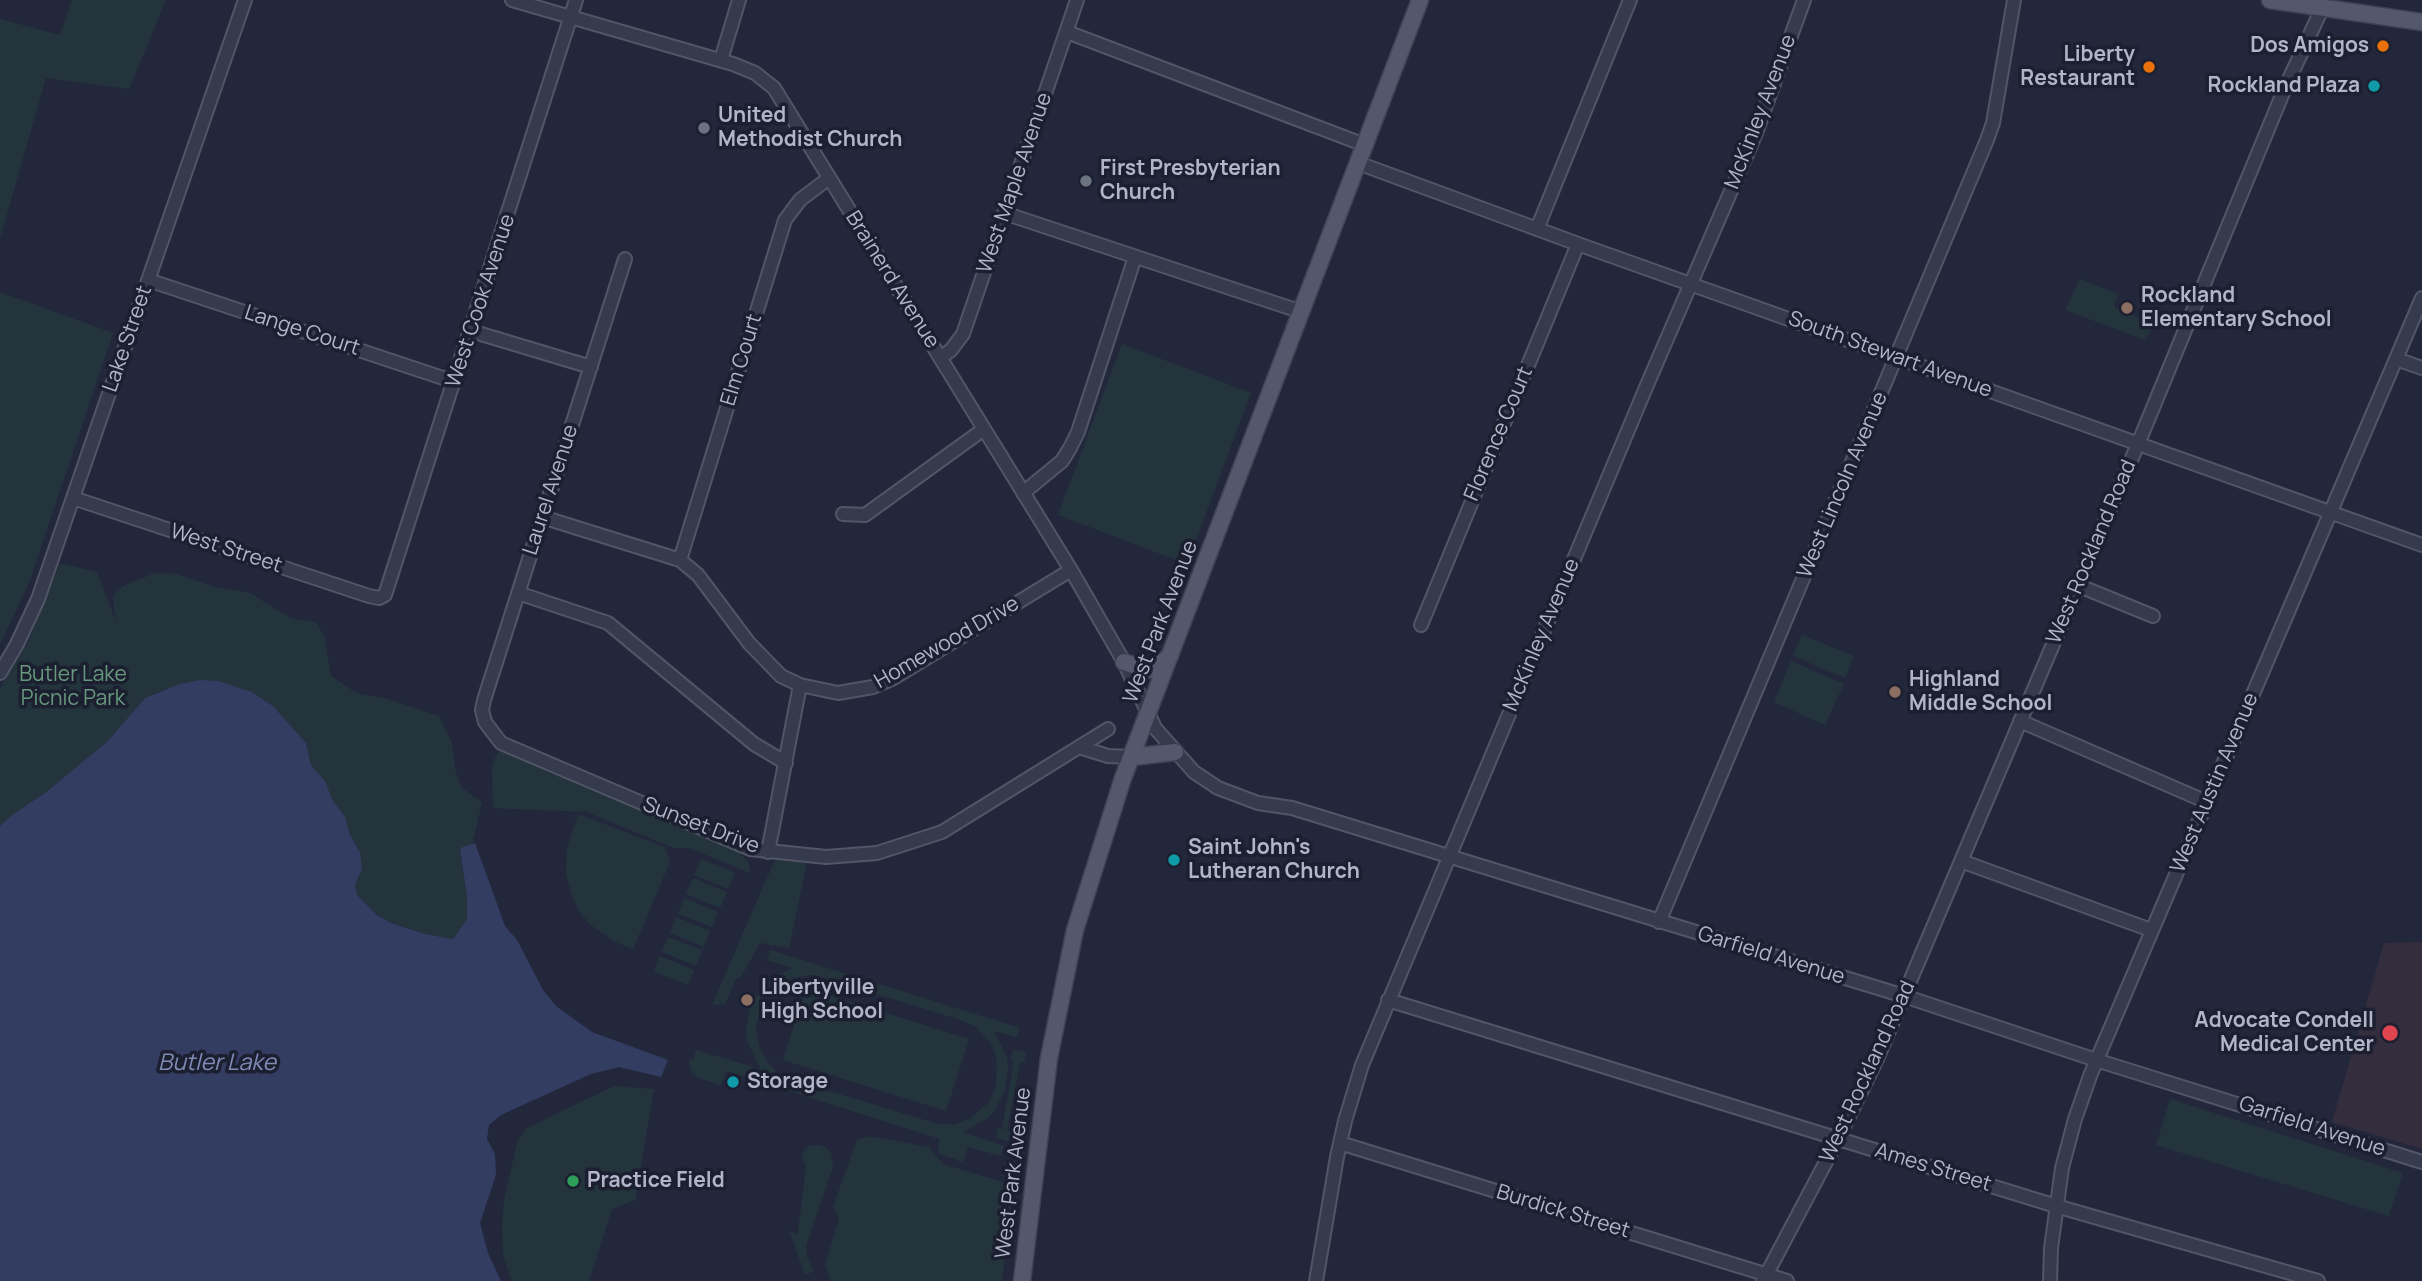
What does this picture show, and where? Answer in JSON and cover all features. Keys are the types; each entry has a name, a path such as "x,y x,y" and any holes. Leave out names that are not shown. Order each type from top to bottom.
{"main road":[{"name":"West Park Avenue","path":"1022,1281 1048,1065 1073,936 1123,778 1420,0"},
{"path":"2270,0 2324,4 2422,22"},
{"path":"1124,662 1147,670 1155,668 1170,656"},
{"path":"1132,757 1175,752"}],"street":[{"name":"Lake Street","path":"0,673 18,644 38,599 245,0"},
{"name":"Brainerd Avenue","path":"512,0 721,60 755,73 774,88 1071,570 1124,662 1148,713"},
{"name":"West Cook Avenue","path":"379,598 388,590 576,0"},
{"path":"721,60 739,0"},
{"name":"West Maple Avenue","path":"940,358 951,350 963,334 1077,0"},
{"path":"1537,229 1630,0"},
{"name":"McKinley Avenue","path":"1316,1281 1340,1143 1362,1065 1756,133 1804,0"},
{"name":"West Lincoln Avenue","path":"1659,922 1993,123 2014,0"},
{"name":"West Rockland Road","path":"1766,1279 1838,1139 1904,996 2286,88 2324,4"},
{"path":"1067,32 1365,145"},
{"name":"South Stewart Avenue","path":"1358,163 1691,285 2422,545"},
{"name":"Elm Court","path":"680,559 785,220 800,200 830,178"},
{"path":"1004,213 1301,312"},
{"name":"Florence Court","path":"1421,625 1578,244"},
{"path":"1023,493 1062,461 1078,432 1135,257"},
{"name":"Laurel Avenue","path":"485,722 482,710 484,700 625,259"},
{"name":"Lange Court","path":"148,280 455,382"},
{"name":"West Austin Avenue","path":"2050,1281 2051,1248 2062,1168 2075,1119 2096,1060 2332,514 2422,298"},
{"path":"471,331 591,367"},
{"path":"2396,359 2422,368"},
{"path":"843,514 865,515 984,429"},
{"name":"West Street","path":"73,498 379,598"},
{"name":"Homewood Drive","path":"542,517 680,559 698,575 731,616 748,643 781,676 800,685 838,693 873,687 892,679 1071,570"},
{"path":"2077,585 2153,616"},
{"path":"518,593 608,623 754,744 786,763"},
{"path":"768,852 800,685"},
{"name":"Garfield Avenue","path":"1148,713 1155,728 1194,772 1218,788 1258,803 1292,808 1904,996 2096,1060 2422,1162"},
{"path":"2020,721 2207,802"},
{"name":"Sunset Drive","path":"485,722 501,743 750,849 826,857 855,856 901,847 950,828 1108,729"},
{"path":"1079,747 1108,756 1132,757"},
{"path":"1108,756 1123,778"},
{"path":"1961,861 2151,930"},
{"name":"Ames Street","path":"1388,1000 2056,1206 2318,1281"},
{"name":"Burdick Street","path":"1340,1143 1766,1279 1787,1281"}],"shaded area":[{"name":"Advocate Condell Medical Center","path":"2422,942 2422,1149 2332,1122 2384,943"}],"green space":[{"path":"72,0 166,0 129,89 46,78 0,239 0,19 60,35"},
{"path":"2080,279 2118,294 2114,307 2155,325 2145,340 2065,310"},
{"path":"0,292 113,333 29,583 0,644"},
{"path":"1122,344 1251,393 1187,564 1058,515"},
{"name":"Butler Lake Picnic Park","path":"60,563 97,572 116,622 113,596 123,586 155,573 177,574 214,587 250,593 290,618 316,622 324,636 331,676 358,694 384,698 439,716 452,743 455,769 461,787 482,803 472,844 460,848 467,897 467,919 453,939 425,934 391,923 377,915 357,895 355,885 362,869 360,852 350,835 345,817 333,801 325,781 311,765 306,743 273,706 252,692 180,684 144,698 109,741 0,827 0,688 28,642"},
{"path":"1802,635 1854,656 1845,678 1793,656"},
{"path":"1791,661 1844,684 1825,725 1774,702"},
{"path":"500,750 735,848 749,863 750,873 689,848 674,848 587,812 493,808 492,768"},
{"path":"578,814 665,847 670,862 633,949 615,942 592,926 580,913 572,896 566,874 567,848"},
{"path":"701,859 735,873 728,889 694,875"},
{"path":"778,859 807,862 789,948 760,943 741,977 736,979 725,1004 712,1005 773,864"},
{"path":"693,878 727,892 720,908 686,894"},
{"path":"684,898 718,912 712,927 678,914"},
{"path":"676,917 710,931 704,947 670,933"},
{"path":"668,937 702,950 696,966 662,952"},
{"path":"770,950 1020,1028 1017,1037 994,1031 1007,1057 1005,1090 988,1118 963,1132 1004,1146 1001,1156 968,1147 963,1162 937,1153 940,1139 726,1071 721,1085 698,1078 692,1073 689,1059 693,1060 696,1050 760,1069 748,1043 746,1032 749,1010 767,982 792,968 767,960","holes":["809,975 976,1027 992,1045 997,1061 996,1087 989,1102 971,1118 955,1124 938,1124 793,1080 778,1073 759,1046 756,1030 759,1013 766,998 778,986 793,978"]},
{"path":"660,956 694,970 688,985 654,972"},
{"path":"806,988 969,1039 946,1111 783,1060"},
{"path":"1013,1050 1026,1052 1024,1062 1020,1062 1007,1130 1011,1131 1009,1141 996,1138 998,1128 1002,1129 1014,1061 1011,1060"},
{"name":"Practice Field","path":"614,1086 654,1089 635,1200 612,1209 589,1281 512,1281 503,1256 502,1224 504,1200 517,1143 525,1129"},
{"path":"2170,1099 2403,1173 2389,1216 2156,1145"},
{"path":"867,1136 929,1147 943,1164 1009,1184 1010,1177 1015,1178 1002,1281 831,1281 825,1265 839,1219 833,1207 857,1140"},
{"path":"818,1145 831,1153 833,1167 806,1246 814,1271 805,1275 790,1232 795,1235 798,1233 806,1166 801,1154 809,1146"}],"water":[{"name":"Butler Lake","path":"200,680 218,681 252,692 273,706 306,743 311,765 325,781 360,852 362,869 355,885 357,895 377,915 391,923 425,934 453,939 467,919 467,897 460,848 475,843 505,926 517,940 543,990 556,1006 592,1032 668,1060 661,1077 619,1067 591,1074 501,1115 489,1125 487,1139 495,1154 496,1175 480,1223 488,1253 501,1281 0,1281 0,826 108,741 145,698 180,684"}],"place":[{"name":"Dos Amigos","path":"2383,46"},
{"name":"Liberty Restaurant","path":"2149,67"},
{"name":"Rockland Plaza","path":"2374,86"},
{"name":"United Methodist Church","path":"704,128"},
{"name":"First Presbyterian Church","path":"1086,181"},
{"name":"Rockland Elementary School","path":"2127,308"},
{"name":"Highland Middle School","path":"1895,692"},
{"name":"Saint John's Lutheran Church","path":"1174,860"},
{"name":"Libertyville High School","path":"747,1000"},
{"name":"Advocate Condell Medical Center","path":"2390,1033"},
{"name":"Storage","path":"733,1082"},
{"name":"Practice Field","path":"573,1181"}]}
